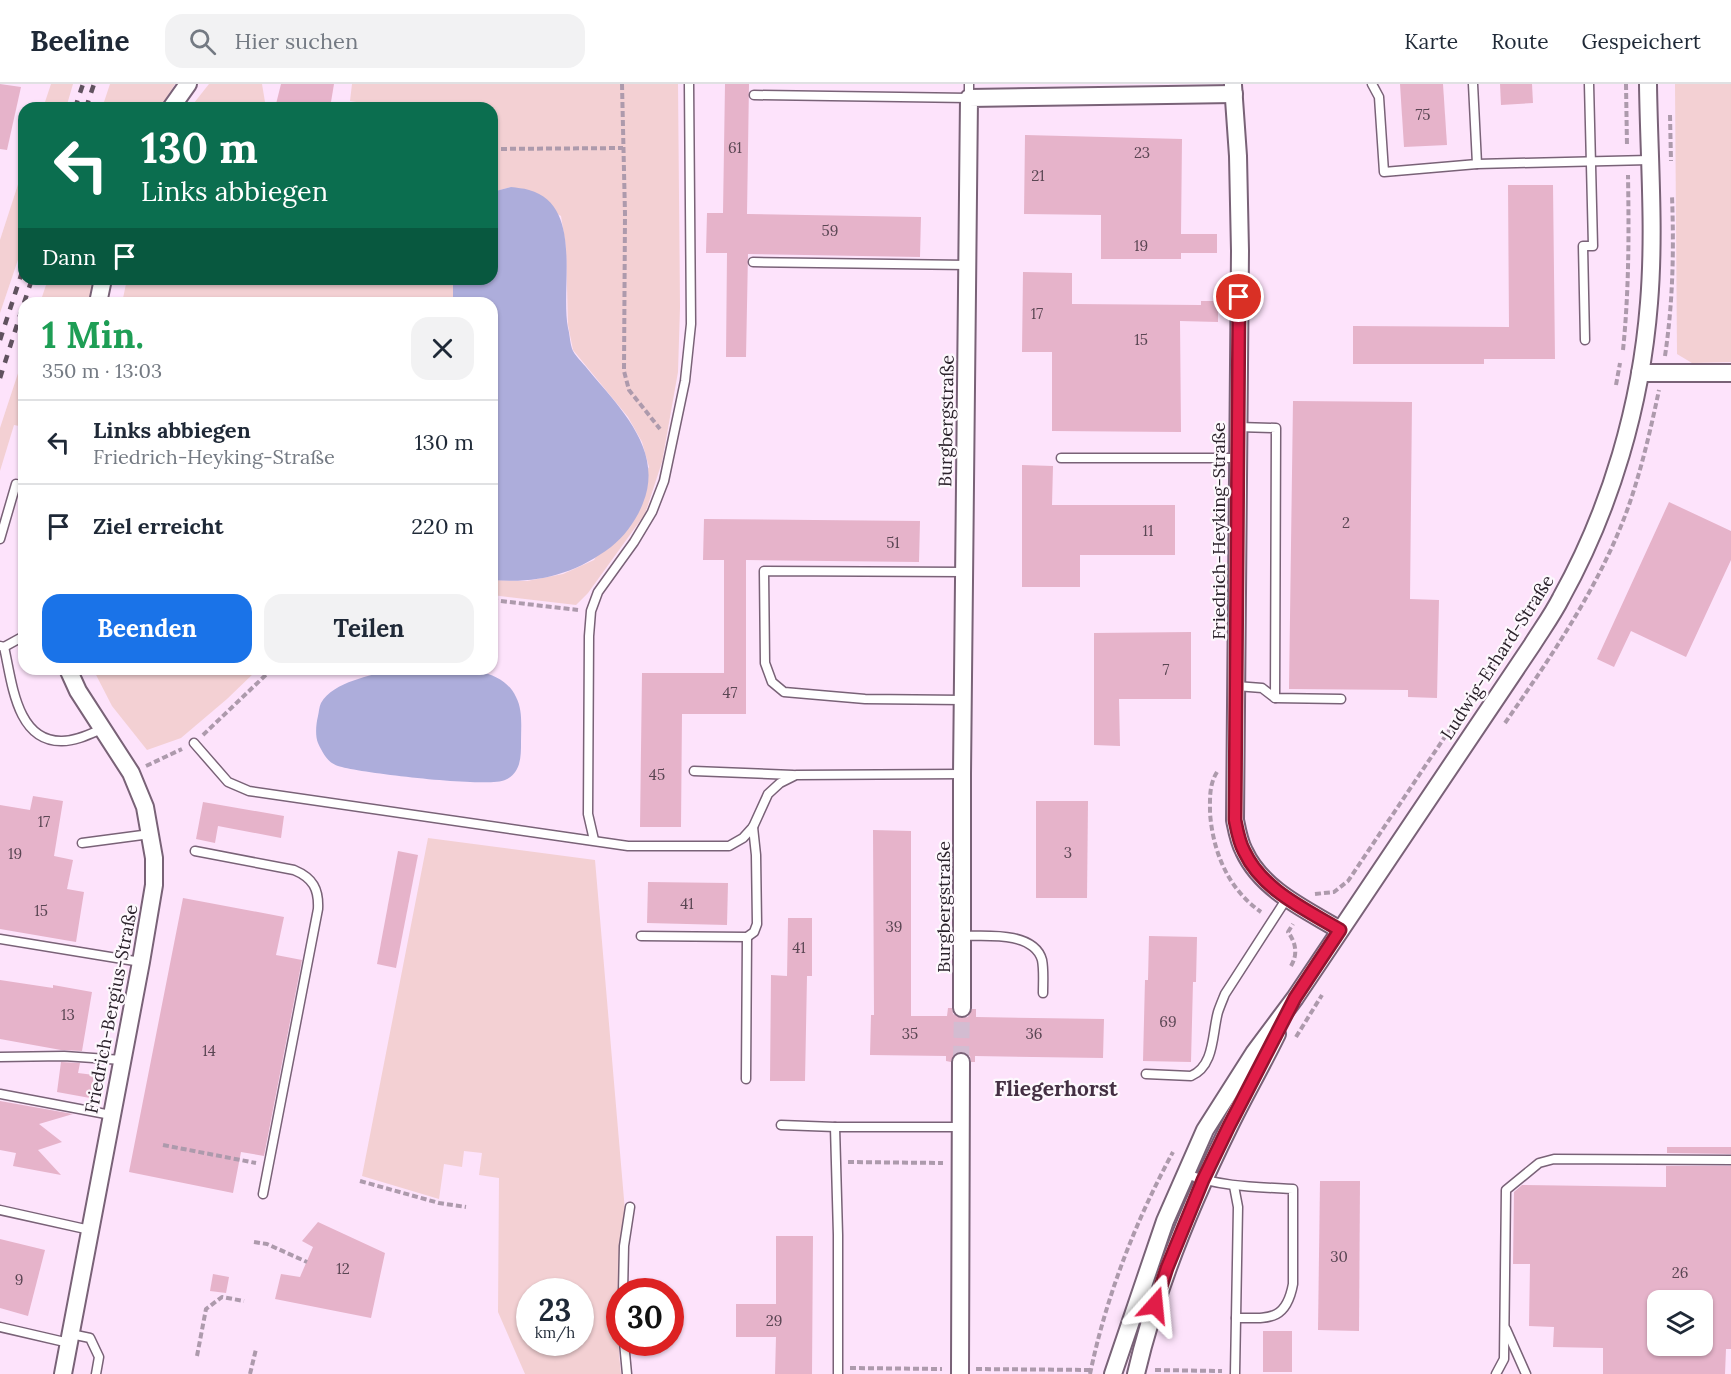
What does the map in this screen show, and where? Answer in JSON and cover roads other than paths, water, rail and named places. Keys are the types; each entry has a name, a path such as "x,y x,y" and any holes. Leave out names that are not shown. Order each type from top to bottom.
{"street":[{"path":"175,102 188,84"},
{"name":"Ludwig-Erhard-Straße","path":"1113,1374 1165,1221 1205,1130 1254,1053 1295,998 1528,650 1561,598 1591,536 1627,434 1640,374 1649,301 1651,247 1648,84"},
{"path":"969,91 1234,89"},
{"name":"Friedrich-Heyking-Straße","path":"1234,89 1240,251 1235,820 1243,849 1252,867 1269,885 1340,930"},
{"name":"Burgbergstraße","path":"962,1008 969,91"},
{"path":"1640,374 1731,374"},
{"name":"Friedrich-Bergius-Straße","path":"63,1374 154,885 151,834 145,807 132,773 78,691 71,675"},
{"name":"Ludwig-Erhard-Straße","path":"1143,1372 1149,1324 1167,1268 1203,1180 1295,998"},
{"path":"960,1374 961,1062"}],"lane":[{"path":"594,840 588,814 591,611 598,592 634,542 652,512 664,481 685,381 691,324 689,84"},
{"path":"1372,84 1379,97 1384,172 1478,164 1649,160"},
{"path":"1473,84 1478,164"},
{"path":"1585,340 1583,246 1593,246 1589,84"},
{"path":"754,94 969,91"},
{"path":"753,262 968,265"},
{"path":"1238,427 1276,428 1275,698"},
{"path":"1061,458 1238,458"},
{"path":"0,539 16,484 18,484"},
{"path":"963,700 865,699 784,692 772,682 765,663 764,571 964,572"},
{"path":"18,639 2,646 21,716 32,731 45,739 62,741 80,738 102,729"},
{"path":"1236,686 1262,688 1275,698 1341,699"},
{"path":"194,743 228,782 249,791 627,846 729,846 743,838 753,827 768,794 780,783 796,776"},
{"path":"694,771 796,776 962,774"},
{"path":"641,936 747,937 754,932 757,924 756,855 753,827"},
{"path":"82,843 151,834"},
{"path":"195,851 294,870 304,874 313,882 317,890 318,909 263,1194"},
{"path":"1146,1074 1191,1076 1204,1067 1209,1056 1218,1010 1225,993 1287,898"},
{"path":"962,936 1004,937 1020,940 1030,945 1037,950 1041,958 1043,993"},
{"path":"746,1079 747,937"},
{"path":"0,939 141,962"},
{"path":"0,1057 64,1056 122,1060"},
{"path":"0,1094 111,1114"},
{"path":"781,1125 959,1127"},
{"path":"835,1127 838,1374"},
{"path":"1496,1374 1504,1359 1506,1190 1539,1163 1554,1159 1731,1160"},
{"path":"1186,1174 1234,1186 1293,1189 1293,1284 1290,1298 1278,1315 1270,1318 1236,1318"},
{"path":"1234,1186 1238,1208 1235,1374"},
{"path":"623,1278 624,1246 630,1207"},
{"path":"0,1210 90,1230"},
{"path":"1505,1326 1526,1374"},
{"path":"0,1327 70,1339 90,1338 99,1357 96,1374"},
{"path":"625,1356 627,1374"}],"water":[{"path":"511,187 529,190 546,199 557,212 563,229 566,249 566,311 572,349 626,416 644,448 648,466 648,484 643,503 634,521 611,547 584,564 555,575 509,581 498,580 498,297 453,297 453,285 498,285 498,190"},
{"path":"372,675 490,675 495,677 507,685 520,707 521,748 517,769 505,780 475,782 423,779 371,772 338,766 331,762 321,750 316,737 319,708 335,689"}],"tunnel":[{"path":"961,1062 962,1008"}],"railway":[{"path":"77,102 83,84"},
{"path":"88,102 94,84"},
{"path":"0,340 18,284"},
{"path":"26,297 30,285"},
{"path":"0,378 18,322"}],"district":[{"name":"Fliegerhorst","path":"1056,1088"}]}
